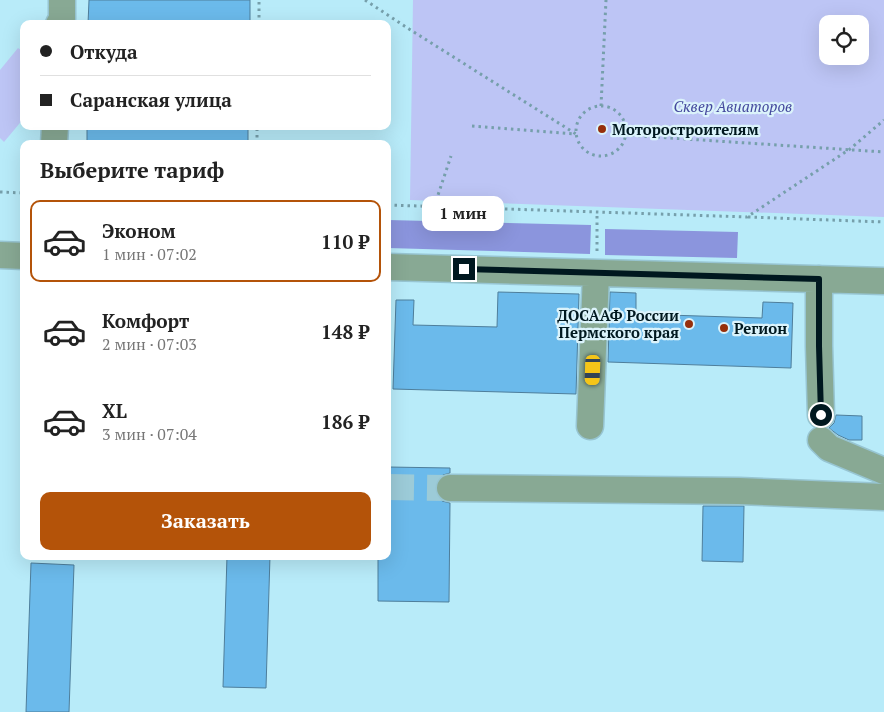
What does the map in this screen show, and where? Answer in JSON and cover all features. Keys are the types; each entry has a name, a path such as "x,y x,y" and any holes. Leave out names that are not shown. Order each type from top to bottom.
{"street":[{"path":"61,20 62,0"},
{"path":"0,255 20,256"},
{"path":"391,267 884,281"},
{"path":"590,426 596,273"},
{"path":"819,279 821,428 829,448 884,471"},
{"path":"450,488 739,491 884,497"}],"path":[{"path":"259,0 259,20"},
{"path":"365,0 576,134"},
{"path":"601,106 606,0"},
{"path":"601,106 617,112 625,126 626,135 623,143 612,154 596,156 582,148 576,134 576,126 585,112 601,106"},
{"path":"747,217 850,149 884,120"},
{"path":"472,126 576,134"},
{"path":"626,135 884,152"},
{"path":"434,206 451,156"},
{"path":"0,192 20,193"},
{"path":"391,205 884,222"},
{"path":"596,273 597,212"}],"green space":[{"name":"Сквер Авиаторов","path":"413,0 884,0 884,217 410,200"},
{"path":"18,48 20,49 20,123 4,142 0,138 0,70"}],"shaded area":[{"path":"391,220 591,225 590,254 391,248"},
{"path":"605,229 738,232 737,258 605,255"}],"building":[{"path":"89,0 250,0 250,20 88,20"},
{"path":"87,130 248,130 248,140 87,140"},
{"path":"498,292 579,294 576,394 393,389 396,300 414,300 413,325 497,327"},
{"path":"610,292 636,293 636,314 762,318 763,302 793,303 791,368 608,362"},
{"path":"836,415 862,416 862,440 849,440 829,428 834,423"},
{"path":"391,467 450,468 450,473 443,475 437,480 435,488 437,495 442,501 450,503 449,602 378,601 378,560 391,560"},
{"path":"703,506 744,506 743,562 702,561"},
{"path":"227,560 270,560 266,688 223,687"},
{"path":"31,563 74,565 69,712 26,712"}],"tunnel":[{"path":"391,487 450,488"}],"place":[{"name":"Моторостроителям","path":"602,129"},
{"name":"ДОСААФ России Пермского края","path":"689,324"},
{"name":"Регион","path":"724,328"}],"route":[{"path":"464,269 819,279 821,415"}]}
